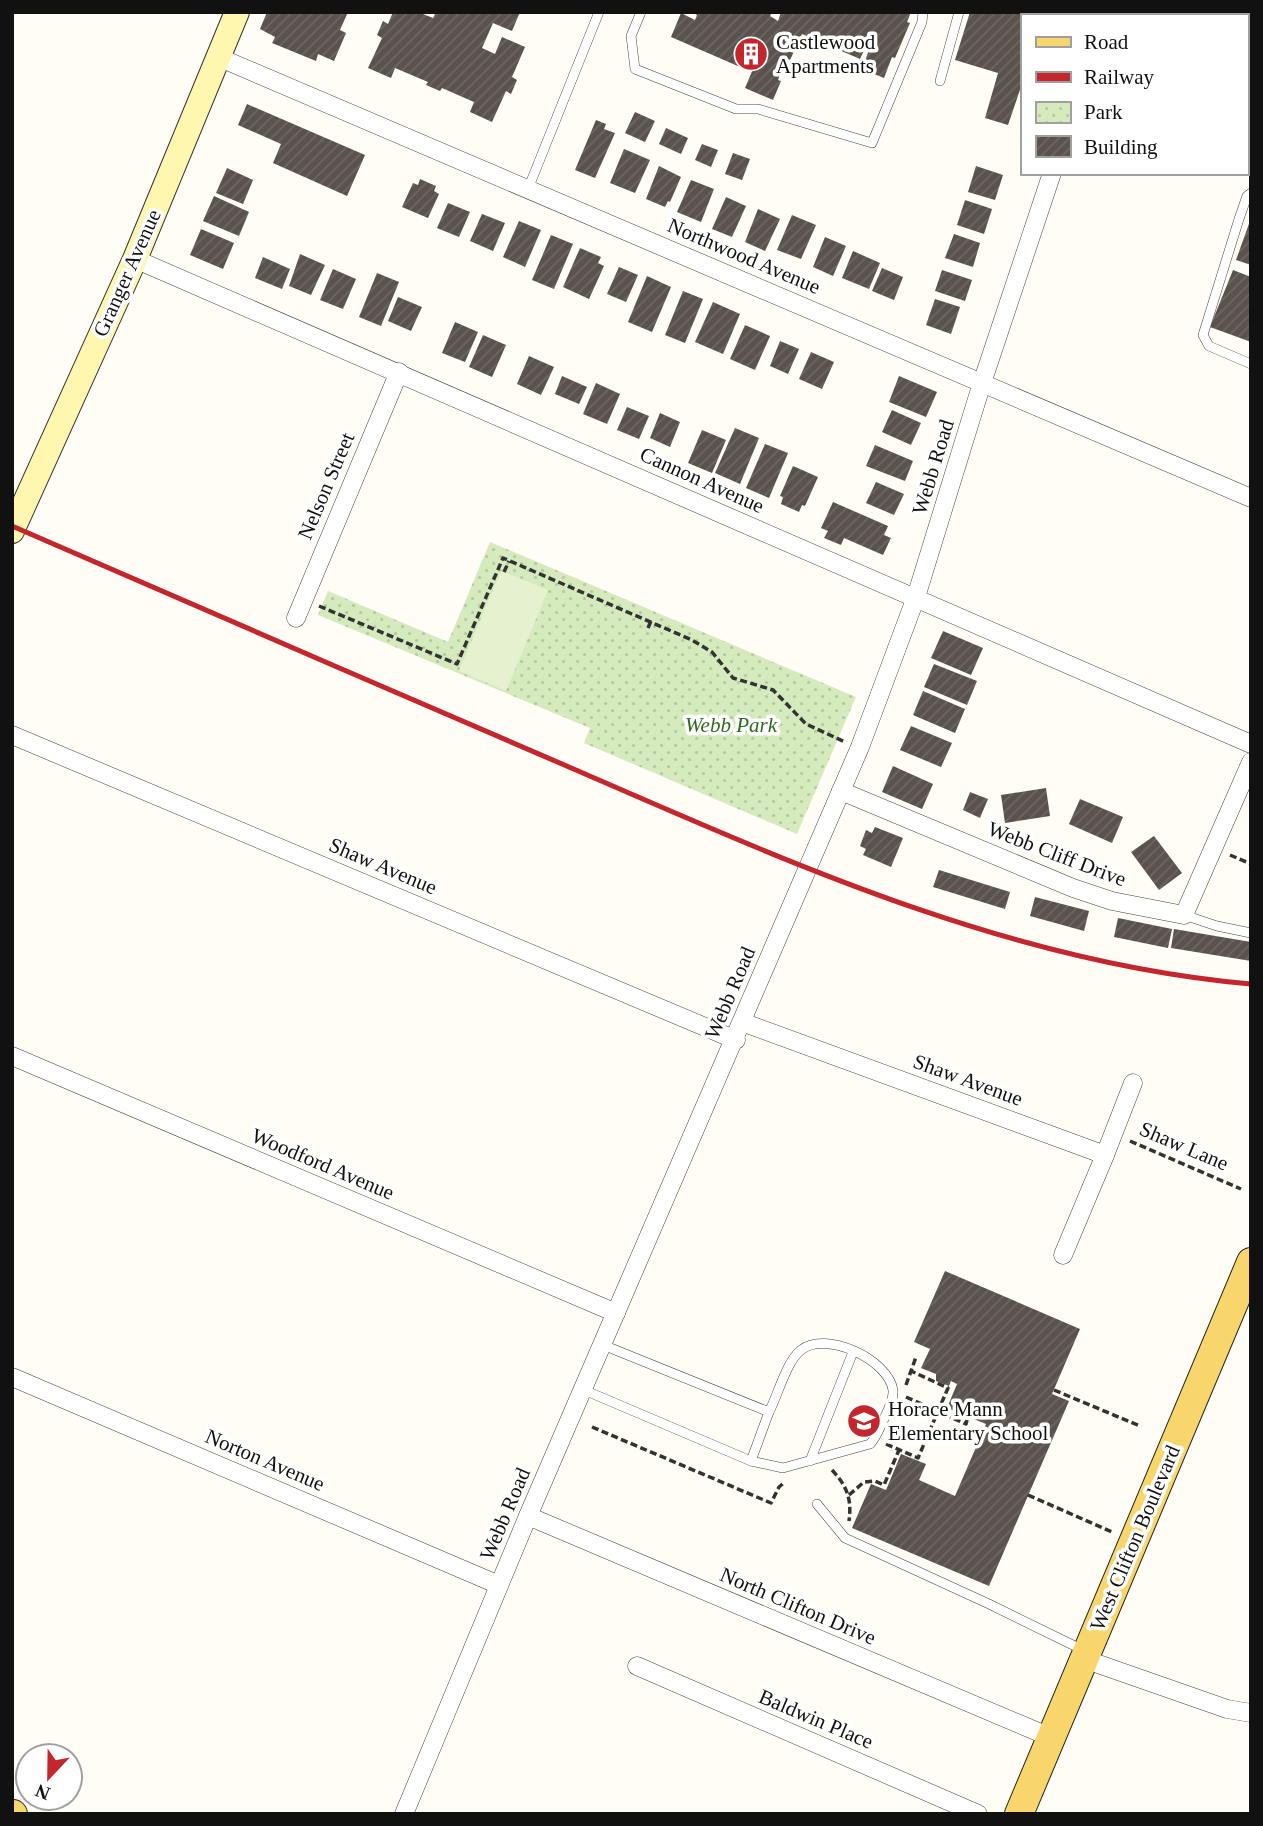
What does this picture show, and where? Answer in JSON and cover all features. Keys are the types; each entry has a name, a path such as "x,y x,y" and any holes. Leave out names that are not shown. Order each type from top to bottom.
{"main road":[{"name":"West Clifton Boulevard","path":"1019,1814 1251,1262"}],"street":[{"name":"Granger Avenue","path":"12,531 135,259 237,12"},
{"name":"Northwood Avenue","path":"218,57 1251,498"},
{"name":"Webb Road","path":"404,1814 528,1516 736,1040 860,747 916,597 982,383 1051,175"},
{"name":"Cannon Avenue","path":"135,259 1251,744"},
{"name":"Nelson Street","path":"296,618 399,372"},
{"name":"Shaw Avenue","path":"12,735 736,1040"},
{"path":"1184,915 1251,762"},
{"name":"Webb Cliff Drive","path":"841,791 1073,888 1112,901 1184,915"},
{"name":"Shaw Avenue","path":"742,1022 1105,1155"},
{"name":"Woodford Avenue","path":"12,1056 616,1313"},
{"path":"1063,1255 1133,1083"},
{"name":"Norton Avenue","path":"12,1377 499,1585"},
{"name":"North Clifton Drive","path":"528,1516 1050,1737"},
{"path":"1085,1655 1227,1709 1251,1713"},
{"name":"Baldwin Place","path":"637,1667 978,1814"}],"lane":[{"path":"528,189 598,12"},
{"path":"641,12 631,36 635,69 736,109 758,109 872,143 922,22 923,12"},
{"path":"940,82 959,12"},
{"path":"1251,193 1247,196 1238,219 1203,335 1209,346 1251,364"},
{"path":"1184,915 1251,933"},
{"path":"584,1390 751,1461 783,1468 870,1444 893,1397 892,1386 881,1367 867,1356 827,1343 807,1345 798,1352 769,1412 751,1461"},
{"path":"603,1345 769,1412"},
{"path":"810,1461 853,1352"},
{"path":"817,1504 845,1538 989,1604 1085,1655"}],"path":[{"path":"317,605 457,664 503,558 705,646 733,678 773,690 806,724 860,747"},
{"path":"504,572 509,561"},
{"path":"648,628 651,621"},
{"name":"Shaw Lane","path":"1114,1133 1241,1189"},
{"path":"885,1444 918,1458 948,1388 911,1371"},
{"path":"1054,1390 1140,1426"},
{"path":"905,1396 965,1424 967,1420"},
{"path":"849,1495 864,1482 875,1481 884,1485 899,1450"},
{"path":"832,1470 849,1495 851,1528"},
{"path":"1028,1495 1133,1541"}],"green space":[{"name":"Webb Park","path":"490,542 856,697 797,834 584,743 590,728 318,615 328,591 448,642"},
{"path":"501,571 548,590 506,691 459,671"}],"building":[{"path":"267,12 348,12 340,30 346,33 334,61 318,54 316,61 272,43 275,37 260,29"},
{"path":"393,12 418,12 433,18 436,12 520,12 512,31 493,23 482,48 495,54 502,37 525,47 512,77 517,80 511,94 506,91 492,122 470,112 474,102 442,88 440,91 426,85 428,82 395,68 391,78 368,68 382,38 377,35 383,21 388,24"},
{"name":"Castlewood Apartments","path":"692,12 772,12 770,16 778,21 781,12 911,12 907,22 910,23 884,78 862,69 869,50 865,48 860,59 802,34 790,60 786,58 773,100 745,88 753,69 748,66 747,70 671,37 681,13 695,20 697,15"},
{"path":"970,12 1084,12 1021,14 1021,87 1008,125 985,118 998,73 955,60"},
{"path":"1251,12 1251,40 1249,14 1130,14"},
{"path":"247,104 365,155 347,196 273,163 281,144 238,125"},
{"path":"635,112 655,121 645,142 625,133"},
{"path":"596,120 606,124 604,129 615,133 595,178 575,170"},
{"path":"666,128 688,138 681,154 659,144"},
{"path":"702,144 718,150 711,167 695,160"},
{"path":"624,149 650,160 635,193 610,183"},
{"path":"733,153 750,159 742,180 725,174"},
{"path":"659,166 681,177 665,207 646,199"},
{"path":"976,166 1003,175 995,200 968,192"},
{"path":"227,168 253,180 243,204 216,193"},
{"path":"420,179 436,186 434,191 439,194 428,218 402,207 413,183 418,185"},
{"path":"691,180 714,189 701,222 677,212"},
{"path":"214,196 249,212 239,236 203,221"},
{"path":"726,197 746,206 732,237 712,229"},
{"path":"965,200 992,209 984,234 957,225"},
{"path":"448,203 470,212 459,237 437,228"},
{"path":"758,209 780,219 765,251 745,242"},
{"path":"482,214 505,223 493,251 470,241"},
{"path":"792,215 816,225 801,259 777,250"},
{"path":"519,221 541,230 525,267 503,257"},
{"path":"1251,221 1251,265 1236,260"},
{"path":"201,229 234,243 223,269 190,255"},
{"path":"954,234 980,243 973,267 945,258"},
{"path":"551,235 573,244 554,289 532,280"},
{"path":"825,237 846,246 833,276 813,267"},
{"path":"580,248 601,257 598,263 604,266 589,299 563,287"},
{"path":"853,251 880,263 869,289 842,278"},
{"path":"300,254 325,265 311,295 289,286"},
{"path":"263,257 290,269 282,289 255,278"},
{"path":"619,267 638,275 626,302 607,294"},
{"path":"882,268 903,277 894,300 872,291"},
{"path":"333,269 356,279 343,309 320,300"},
{"path":"942,270 972,280 965,301 935,291"},
{"path":"1233,270 1251,277 1251,342 1210,327"},
{"path":"377,273 399,282 381,326 359,317"},
{"path":"647,276 671,287 652,332 628,322"},
{"path":"683,291 703,299 685,343 665,335"},
{"path":"398,297 422,307 411,331 388,321"},
{"path":"935,299 960,307 951,334 926,325"},
{"path":"713,302 740,314 723,354 695,342"},
{"path":"455,322 478,332 465,362 442,353"},
{"path":"745,325 770,336 755,370 730,359"},
{"path":"483,335 506,345 492,377 469,367"},
{"path":"780,341 799,349 788,374 770,366"},
{"path":"811,352 834,362 822,389 799,379"},
{"path":"529,356 554,367 541,395 517,384"},
{"path":"562,376 587,387 579,404 555,394"},
{"path":"899,376 937,392 926,417 889,402"},
{"path":"596,383 620,394 607,424 583,414"},
{"path":"627,407 649,416 639,439 617,430"},
{"path":"892,410 921,423 911,445 882,432"},
{"path":"660,413 680,422 670,447 650,438"},
{"path":"735,428 759,438 740,484 715,473"},
{"path":"702,430 726,440 712,473 688,463"},
{"path":"765,444 788,453 769,498 746,488"},
{"path":"875,445 913,461 905,481 866,466"},
{"path":"793,466 818,477 805,506 802,505 799,512 781,504 783,497 780,496"},
{"path":"876,482 904,494 894,515 866,503"},
{"path":"833,502 888,526 884,535 891,538 883,555 844,538 841,545 824,538 828,531 821,528"},
{"path":"943,631 983,648 971,675 931,658"},
{"path":"934,664 977,681 967,705 924,687"},
{"path":"923,691 965,709 955,733 913,715"},
{"path":"911,726 952,743 941,767 900,750"},
{"path":"893,766 933,784 922,809 882,792"},
{"path":"1046,788 1050,816 1005,823 1001,795"},
{"path":"970,792 988,799 980,818 963,810"},
{"path":"1080,799 1123,817 1112,843 1069,824"},
{"path":"875,827 903,838 891,867 863,855 866,849 860,846 866,830 872,833"},
{"path":"1154,836 1182,873 1159,890 1131,852"},
{"path":"939,870 1010,892 1005,909 933,887"},
{"path":"1035,897 1089,911 1084,931 1030,916"},
{"path":"1118,918 1172,929 1168,948 1114,937"},
{"path":"1174,929 1251,942 1251,961 1171,948"},
{"path":"945,1271 1080,1329 1052,1394 1069,1401 989,1586 852,1528 871,1484 886,1490 901,1454 926,1464 919,1480 955,1496 986,1424 947,1408 957,1384 951,1381 949,1386 936,1381 936,1374 921,1368 930,1349 914,1342"}],"railway":[{"path":"12,526 817,872 987,931 1073,955 1161,973 1251,984"}],"place":[{"name":"Castlewood Apartments","path":"751,54"},
{"name":"Horace Mann Elementary School","path":"864,1421"}]}
